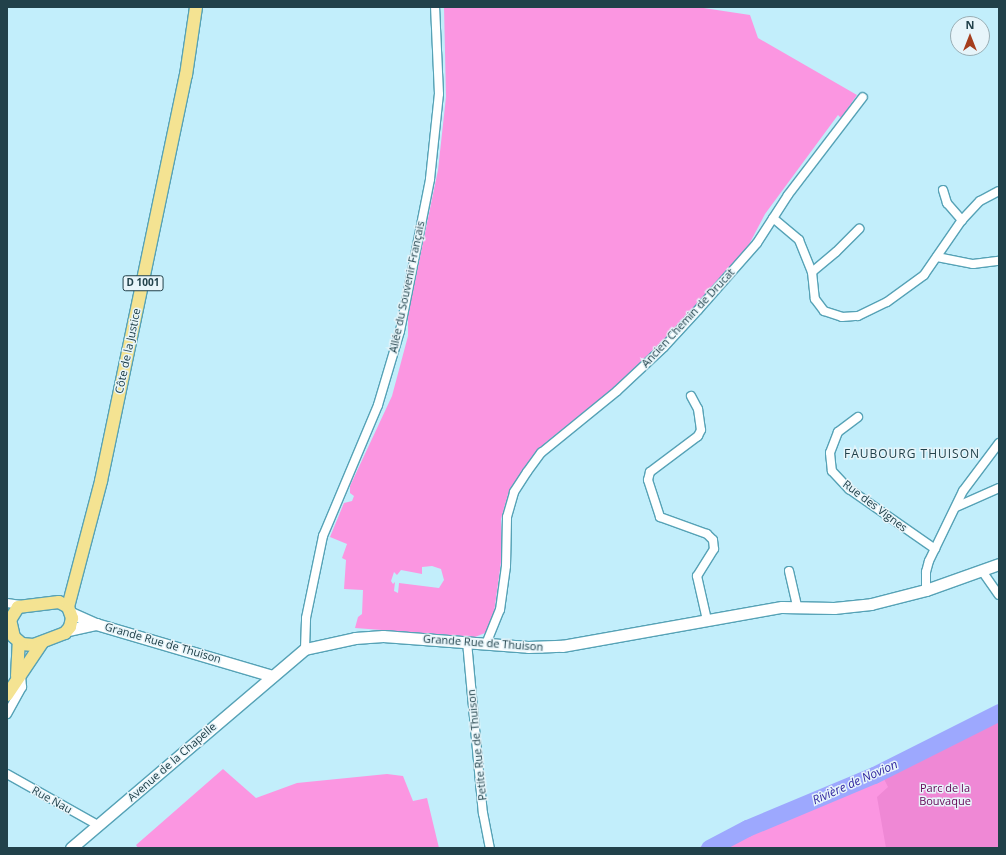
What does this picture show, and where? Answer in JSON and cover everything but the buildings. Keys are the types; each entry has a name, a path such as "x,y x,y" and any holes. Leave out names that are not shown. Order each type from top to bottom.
{"main road":[{"name":"Côte de la Justice","path":"70,610 74,575 92,521 186,75 196,7"},
{"name":"Côte de la Justice","path":"54,601 74,575"},
{"path":"19,642 34,645 42,643 68,630 72,622 70,610 54,601 21,605 12,614 8,621 11,632 19,642 19,676"},
{"path":"7,696 42,643"}],"street":[{"name":"Allée du Souvenir Français","path":"305,649 306,618 323,536 378,404 400,331 430,178 438,94 435,7"},
{"name":"Ancien Chemin de Drucat","path":"486,644 500,610 506,566 508,517 514,492 527,472 541,453 617,391 664,347 757,243 788,194 864,97"},
{"path":"943,190 947,203 962,220"},
{"path":"772,218 799,240 812,272 815,299 824,311 842,318 858,316 887,302 924,275 962,220 980,201 999,191"},
{"path":"812,272 836,252 859,229"},
{"path":"937,257 973,264 999,261"},
{"path":"691,396 698,409 701,430 698,436 650,472 648,480 660,517 707,534 713,540 714,548 697,576 707,620"},
{"name":"Rue des Vignes","path":"858,417 838,432 830,453 832,472 849,489 935,549"},
{"path":"926,590 926,572 935,549 963,491 999,443"},
{"path":"956,506 999,488"},
{"name":"Grande Rue de Thuison","path":"70,610 96,624 273,676 305,649 355,638 383,636 548,648 782,607 834,608 871,604 926,590 999,564"},
{"path":"789,571 796,590 797,607"},
{"path":"982,571 999,595"},
{"path":"7,603 21,605"},
{"name":"Grande Rue de Thuison","path":"68,630 96,624"},
{"name":"Petite Rue de Thuison","path":"467,642 483,813 490,848"},
{"path":"7,714 22,687 19,676"},
{"name":"Avenue de la Chapelle","path":"71,848 273,676"},
{"name":"Rue Nau","path":"7,774 98,825"}],"green space":[{"path":"444,7 697,7 750,15 758,38 857,95 841,118 838,115 765,214 744,254 655,355 546,442 532,457 508,494 501,519 502,555 493,620 485,633 475,637 355,628 358,617 362,614 363,590 344,589 346,560 342,558 347,544 330,537 344,503 352,501 354,496 350,493 350,486 392,396 408,336 408,315 438,170 446,97","holes":["432,566 441,569 444,580 439,588 399,583 398,593 394,591 395,582 393,584 391,581 394,572 397,575 401,570 422,574 422,567"]},
{"name":"Parc de la Bouvaque","path":"999,709 999,848 698,848 745,825 872,772"},
{"path":"999,721 999,848 886,848 877,797 888,787 883,777"},
{"path":"223,769 256,798 297,783 387,774 403,776 413,801 427,798 439,848 138,848 136,845"}],"waterway":[{"name":"Rivière de Novion","path":"709,848 747,828 874,775 999,712"}],"district":[{"name":"FAUBOURG THUISON","path":"912,454"}]}
